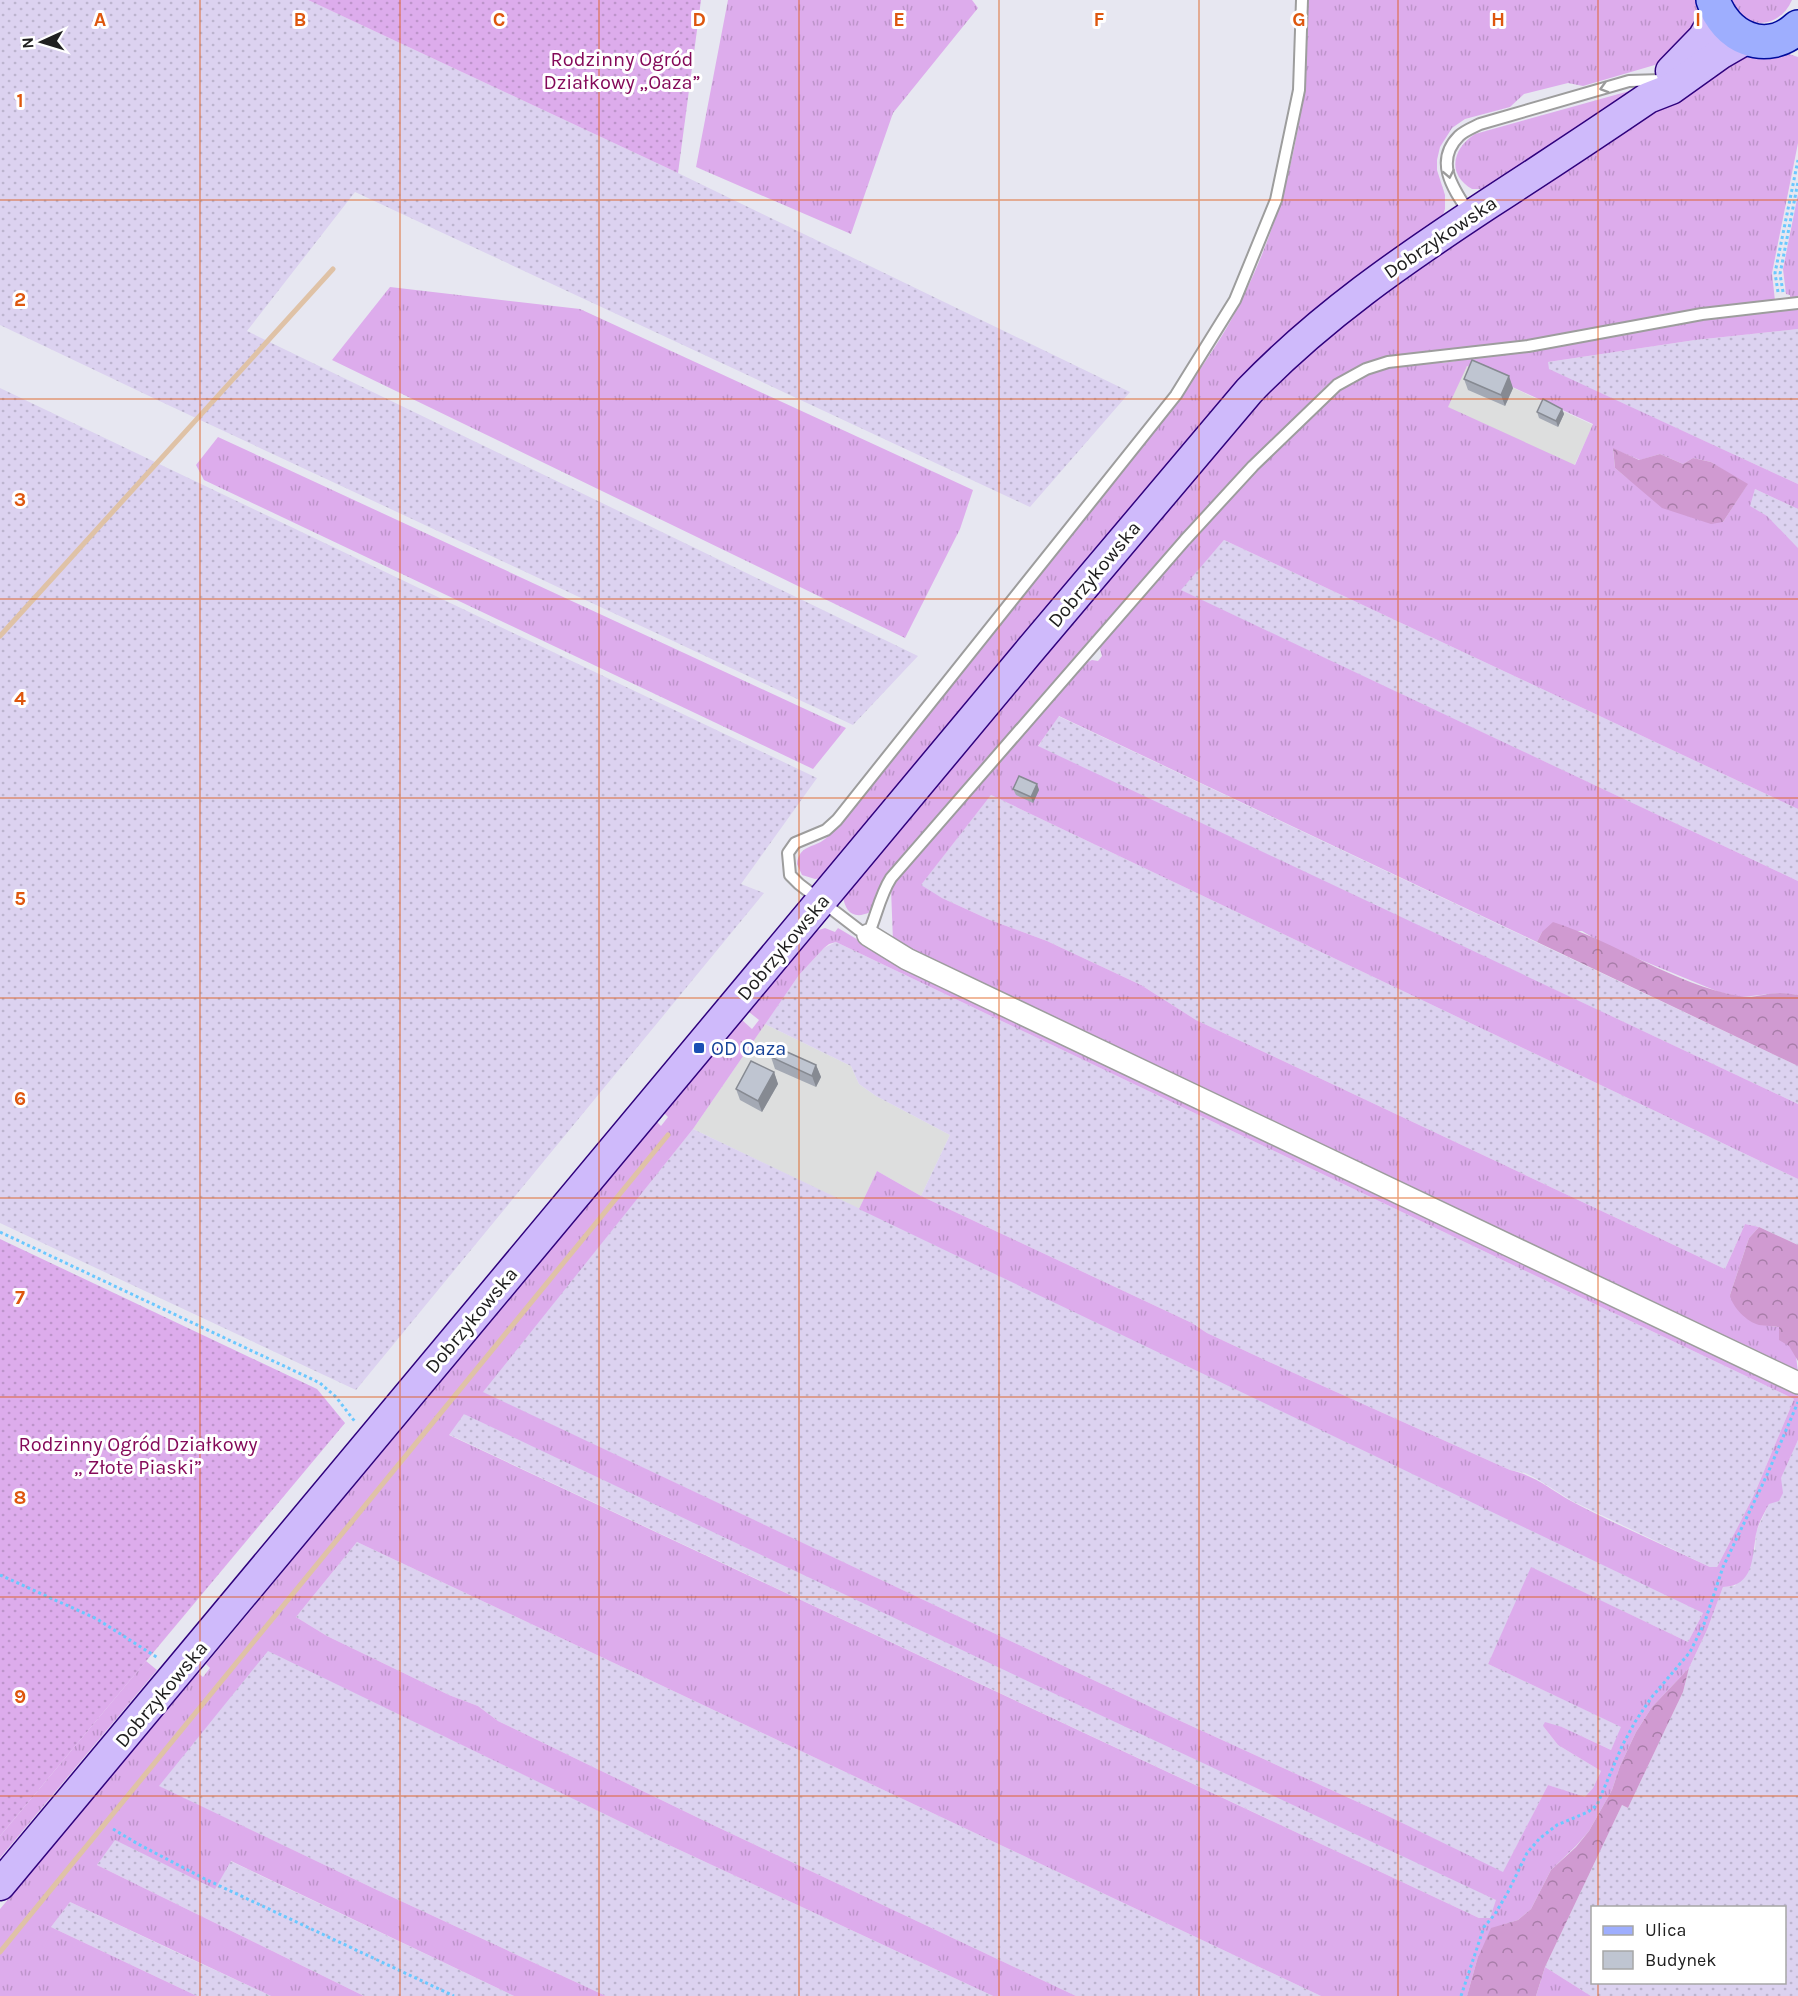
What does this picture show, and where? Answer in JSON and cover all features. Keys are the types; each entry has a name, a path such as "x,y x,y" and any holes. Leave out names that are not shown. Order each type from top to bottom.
{"main road":[{"name":"Dobrzykowska","path":"0,1885 1018,664 1249,391 1283,357 1341,307 1655,89 1703,38 1715,7"},
{"path":"1715,7 1727,27 1746,39 1760,41 1792,36"},
{"name":"Dobrzykowska","path":"1655,89 1671,88 1746,39"}],"street":[{"path":"868,935 907,959 1798,1383"}],"lane":[{"path":"1302,0 1299,90 1276,200 1235,300 1176,396 837,820 826,830 795,843 788,853 790,874 799,884 841,918 868,935 887,885 941,819 1185,540 1253,466 1337,385 1366,369 1388,362 1528,345 1702,314 1798,303"},
{"path":"1471,216 1447,173 1448,155 1459,136 1480,123 1629,81 1655,89"}],"path":[{"path":"1783,305 1775,273 1798,160"},
{"path":"1783,305 1780,274 1798,182"},
{"path":"0,1232 320,1383 336,1397 372,1440"},
{"path":"1461,1996 1484,1927 1508,1892 1527,1853 1539,1839 1557,1825 1588,1812 1597,1805 1622,1746 1635,1722 1651,1698 1690,1652 1704,1624 1723,1567 1767,1475 1798,1402"},
{"path":"0,1575 97,1620 179,1672"},
{"path":"113,1829 205,1879 454,1996"}],"shaded area":[{"path":"0,0 308,0 678,173 1130,392 1030,507 355,192 247,331 918,656 853,725 0,325"},
{"path":"1798,329 1798,484 1548,369 1548,362 1695,340"},
{"path":"1466,366 1593,425 1574,466 1447,407"},
{"path":"0,388 817,778 741,884 764,893 356,1390 0,1223"},
{"path":"1755,489 1798,509 1798,548 1767,517 1749,506"},
{"path":"1224,540 1798,809 1798,881 1180,590"},
{"path":"1058,716 1798,1066 1798,1104 1038,747"},
{"path":"991,795 1798,1179 1798,1245 1759,1227 1745,1224 1725,1269 1196,1020 1141,985 1047,941 990,920 920,886"},
{"path":"836,942 1794,1399 1754,1495 1717,1567 1710,1567 1572,1501 1525,1473 1510,1470 1265,1360 1207,1333 1192,1323 921,1196 950,1135 876,1096 859,1084 851,1066 765,1024 799,975 824,948"},
{"path":"765,1024 851,1066 859,1084 876,1096 950,1135 921,1196 877,1171 859,1209 693,1129"},
{"path":"693,1129 1703,1613 1688,1642 1532,1568 1488,1664 1622,1727 1611,1750 1562,1727 1543,1726 1558,1745 1601,1771 1585,1798 1548,1785 1503,1873 1384,1814 1174,1718 482,1392"},
{"path":"464,1413 1497,1900 1490,1918 1479,1918 448,1434"},
{"path":"1798,1440 1798,1996 1591,1996 1545,1967 1622,1805 1628,1808 1683,1692 1689,1668 1707,1630 1723,1587 1735,1586 1755,1549 1756,1532"},
{"path":"357,1542 1321,1996 1076,1996 498,1721 478,1706 449,1695 327,1636 296,1617"},
{"path":"268,1650 656,1839 993,1996 606,1996 158,1786"},
{"path":"115,1839 215,1888 230,1861 514,1996 364,1996 97,1865"},
{"path":"70,1902 271,1996 197,1996 51,1927"}],"green space":[{"name":"Rodzinny Ogród Działkowy „Oaza”","path":"308,0 701,0 678,173"},
{"path":"728,0 972,0 978,8 893,113 851,234 696,167"},
{"path":"1306,0 1702,0 1702,21 1665,62 1583,86 1568,83 1524,94 1510,107 1465,119 1452,128 1440,147 1437,160 1437,170 1445,195 1445,209 1432,230 1363,276 822,878 815,879 802,875 797,864 801,853 821,842 836,828 1182,396 1227,327 1257,268 1283,194 1300,117 1307,39"},
{"path":"1730,0 1792,0 1779,17 1761,23 1751,22 1743,17"},
{"path":"1780,51 1798,57 1798,143 1772,273 1775,301 1518,342 1392,357 1363,365 1340,376 1326,386 1254,458 891,871 877,891 870,912 855,915 848,910 843,896 1223,434 1341,319 1729,55"},
{"path":"1633,90 1637,92 1487,189 1472,189 1458,176 1456,161 1458,154 1467,140 1475,134"},
{"path":"1798,194 1798,299 1790,300 1790,295 1786,294 1783,269"},
{"path":"390,287 580,309 973,490 960,529 905,638 332,360"},
{"path":"1798,307 1798,329 1695,340 1548,362 1549,369 1798,484 1798,509 1755,489 1750,506 1767,516 1798,548 1798,809 1224,540 1181,590 1798,881 1798,995 1779,993 1742,997 1719,992 1607,946 1582,931 1542,932 1537,942 1059,716 1038,746 1798,1104 1798,1179 991,795 921,885 942,898 990,920 1047,941 1141,985 1196,1020 1725,1269 1745,1224 1759,1227 1749,1238 1730,1295 1770,1326 1779,1327 1796,1356 1798,1372 893,942 891,888 920,850 1081,665 1092,660 1098,661 1102,656 1100,649 1102,641 1195,535 1268,458 1320,407 1349,383 1387,367 1422,362 1456,361 1457,358 1696,319","holes":["1467,366 1593,424 1575,465 1448,407","1613,449 1640,460 1660,454 1683,464 1693,458 1711,462 1747,485 1723,522 1627,478 1615,468"]},
{"path":"218,437 846,728 813,769 204,480 196,465"},
{"path":"1613,448 1639,460 1660,454 1683,464 1693,458 1711,462 1748,484 1723,522 1711,524 1662,508 1615,468"},
{"path":"1553,922 1599,940 1668,973 1715,990 1744,997 1780,993 1798,995 1798,1066 1537,942 1542,932"},
{"path":"825,928 835,932 838,928 865,944 1798,1388 1798,1440 1781,1478 1783,1493 1779,1501 1769,1504 1758,1526 1750,1569 1741,1582 1723,1587 1707,1630 1689,1668 1652,1707 1636,1732 1612,1790 1589,1831 1551,1870 1531,1909 1518,1920 1505,1924 1477,1960 1467,1996 1321,1996 357,1542 296,1617 327,1636 449,1695 478,1706 498,1721 1076,1996 993,1996 656,1839 268,1651 159,1786 606,1996 514,1996 231,1861 215,1889 115,1840 97,1865 364,1996 271,1996 70,1902 51,1927 197,1996 0,1996 0,1909 198,1673 203,1677 210,1668 206,1664 657,1122 661,1126 668,1117 664,1113 718,1049 729,1058 737,1047 727,1038 742,1020 752,1029 759,1020 749,1012 816,931","holes":["836,942 1794,1399 1754,1495 1717,1567 1710,1567 1588,1510 1527,1475 1510,1470 1207,1333 1192,1323 921,1196 877,1171 859,1209 1703,1613 1688,1642 1531,1567 1488,1664 1621,1727 1611,1750 1562,1727 1545,1722 1543,1726 1558,1745 1601,1771 1593,1788 1585,1797 1548,1785 1503,1872 1384,1814 1174,1718 483,1392 693,1129 799,975 824,948","464,1414 1496,1900 1490,1918 1479,1918 449,1435"]},
{"path":"1759,1227 1798,1245 1798,1361 1789,1346 1779,1340 1779,1327 1759,1325 1750,1321 1731,1300 1730,1295 1749,1238"},
{"name":"Rodzinny Ogród Działkowy „ Złote Piaski”","path":"0,1239 317,1389 345,1423 0,1836"},
{"path":"146,1661 157,1670 0,1858 0,1836"},
{"path":"1689,1668 1683,1692 1628,1808 1622,1805 1545,1967 1536,1996 1467,1996 1477,1960 1491,1928 1518,1920 1531,1909 1551,1870 1576,1847 1589,1831 1612,1790 1636,1732 1652,1707"},
{"path":"1545,1967 1591,1996 1536,1996"}],"building":[{"path":"1472,360 1509,376 1501,395 1464,379"},
{"path":"1543,399 1562,409 1556,421 1537,412"},
{"path":"1019,776 1037,784 1031,797 1013,789"},
{"path":"776,1047 816,1065 812,1076 771,1057"},
{"path":"751,1061 774,1072 758,1101 736,1089"}],"waterway":[{"path":"0,636 333,269"},
{"path":"0,1952 668,1135"}],"place":[{"name":"OD Oaza","path":"699,1048"}]}
